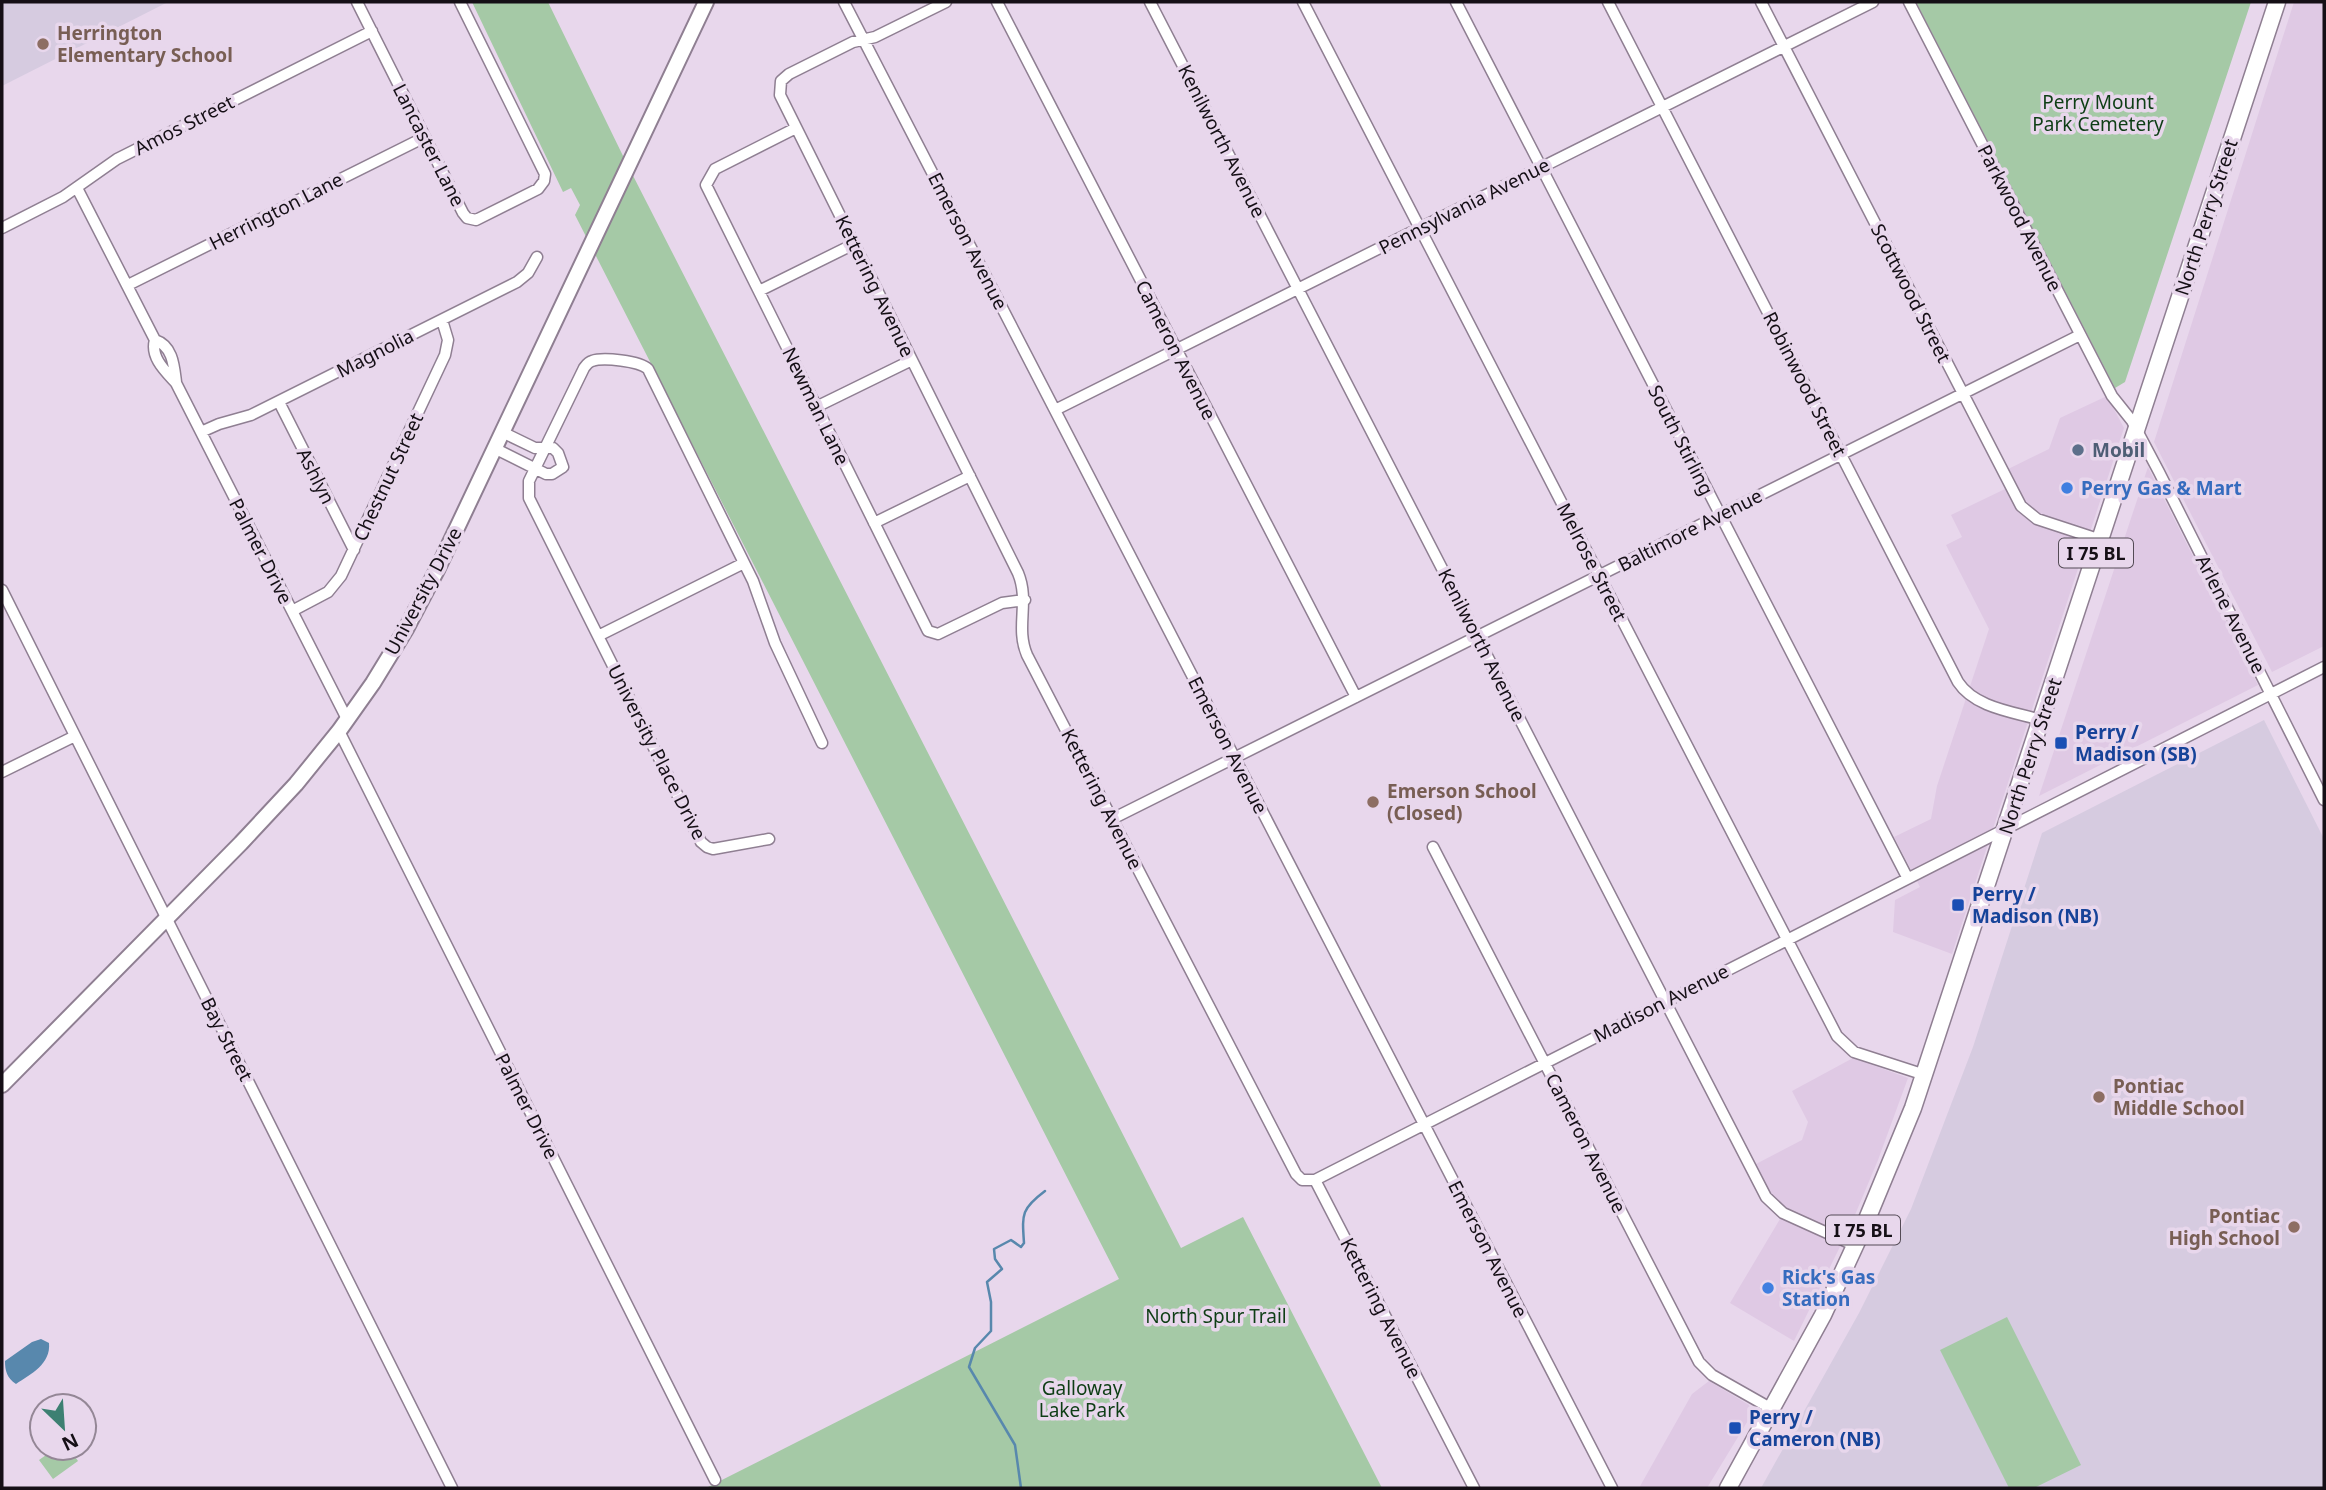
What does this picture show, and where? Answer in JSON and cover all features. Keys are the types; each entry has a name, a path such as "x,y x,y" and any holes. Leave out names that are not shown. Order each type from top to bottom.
{"main road":[{"name":"University Drive","path":"2,1085 279,803 343,725 383,667 422,600 706,2"},
{"name":"North Perry Street","path":"1728,1488 1817,1327 1856,1246 1925,1075 2277,2"}],"street":[{"name":"Lancaster Lane","path":"357,2 463,213 469,219 476,220 538,189 544,181 544,172 460,2"},
{"name":"Emerson Avenue","path":"844,2 1612,1488"},
{"path":"863,40 875,37 946,2"},
{"name":"Cameron Avenue","path":"997,2 1356,697"},
{"name":"Kenilworth Avenue","path":"1150,2 1770,1202 1783,1213 1856,1246"},
{"name":"Melrose Street","path":"1303,2 1842,1043 1854,1052 1925,1075"},
{"name":"South Stirling","path":"1455,2 1907,877"},
{"name":"Robinwood Street","path":"1608,2 1961,687 1982,702 2042,720"},
{"name":"Scottwood Street","path":"1761,2 2025,510 2042,521 2101,540"},
{"name":"Pennsylvania Avenue","path":"1055,410 1873,2"},
{"name":"Parkwood Avenue","path":"1909,2 2112,396 2137,429"},
{"name":"Amos Street","path":"2,228 57,201 138,148 372,32"},
{"name":"Kettering Avenue","path":"863,40 853,42 789,74 780,85 781,97 1020,577 1025,600 1021,631 1025,649 1296,1174 1304,1181 1315,1180 1474,1488"},
{"name":"Newman Lane","path":"796,128 715,169 706,185 927,629 931,633 941,634 1002,603 1025,600"},
{"name":"Herrington Lane","path":"128,285 425,137"},
{"name":"Palmer Drive","path":"77,188 155,340 164,344 171,356 176,383 292,611 343,725 716,1480"},
{"path":"759,291 854,244"},
{"name":"Magnolia","path":"201,432 219,424 248,417 522,280 537,257"},
{"name":"Chestnut Street","path":"292,611 331,589 341,576 445,355 448,340 442,320"},
{"name":"Baltimore Avenue","path":"1112,819 2080,335"},
{"name":"University Place Drive","path":"769,839 713,849 704,845 529,498 528,486 535,468 588,363 596,360 642,364 650,372 761,598 775,643 822,743"},
{"path":"817,408 912,360"},
{"name":"Ashlyn","path":"279,401 354,550"},
{"name":"Arlene Avenue","path":"2137,429 2324,800"},
{"path":"494,449 550,475 562,468 563,463 556,451 536,448 502,432"},
{"path":"874,523 970,476"},
{"path":"598,636 744,563"},
{"name":"Bay Street","path":"2,590 452,1488"},
{"name":"Madison Avenue","path":"1315,1180 2324,667"},
{"path":"2,772 75,736"},
{"name":"Cameron Avenue","path":"1433,847 1699,1362 1712,1375 1772,1409"}],"shaded area":[{"name":"Herrington Elementary School","path":"2,2 168,2 2,86"},
{"path":"2294,2 2324,2 2324,646 2272,672 2154,442"},
{"path":"2107,396 2124,428 1952,954 1893,932 1895,900 1920,887 1894,837 1931,819 1937,786 1989,629 1946,545 1962,537 1951,515 2005,489 1998,474 2049,449 2060,418"},
{"path":"2148,467 2258,685 2039,796"},
{"name":"Pontiac Middle School","path":"2264,720 2324,839 2324,1488 1761,1488 1859,1313 1911,1209 1973,1047 2042,833"},
{"path":"1853,1058 1908,1078 1852,1222 1794,1341 1730,1303 1780,1219 1754,1165 1802,1140 1808,1122 1792,1091"},
{"path":"1709,1381 1749,1405 1752,1414 1707,1488 1639,1488 1692,1394"}],"green space":[{"name":"North Spur Trail","path":"472,2 548,2 625,160 1181,1248 1243,1217 1382,1488 706,1488 1119,1279 575,215 580,205 571,188 563,192"},
{"name":"Perry Mount Park Cemetery","path":"1916,2 2251,2 2125,382 2115,388"},
{"path":"2007,1317 2081,1465 2034,1488 2009,1488 1940,1350"},
{"path":"40,1462 77,1462 53,1479"}],"water":[{"path":"41,1339 49,1343 47,1357 39,1368 16,1384 7,1374 5,1361 32,1342"}],"waterway":[{"path":"1021,1488 1015,1445 969,1367 975,1348 991,1331 991,1302 987,1282 1002,1269 995,1259 994,1249 1011,1240 1021,1247 1024,1243 1023,1219 1027,1208 1045,1191"}],"place":[{"name":"Herrington Elementary School","path":"43,44"},
{"name":"Mobil","path":"2078,450"},
{"name":"Perry Gas & Mart","path":"2067,488"},
{"name":"Perry / Madison (SB)","path":"2061,743"},
{"name":"Emerson School (Closed)","path":"1373,802"},
{"name":"Perry / Madison (NB)","path":"1958,905"},
{"name":"Pontiac Middle School","path":"2099,1097"},
{"name":"Pontiac High School","path":"2294,1227"},
{"name":"Rick's Gas Station","path":"1768,1288"},
{"name":"Perry / Cameron (NB)","path":"1735,1428"}],"park label":[{"name":"Galloway Lake Park","path":"1082,1399"}]}
